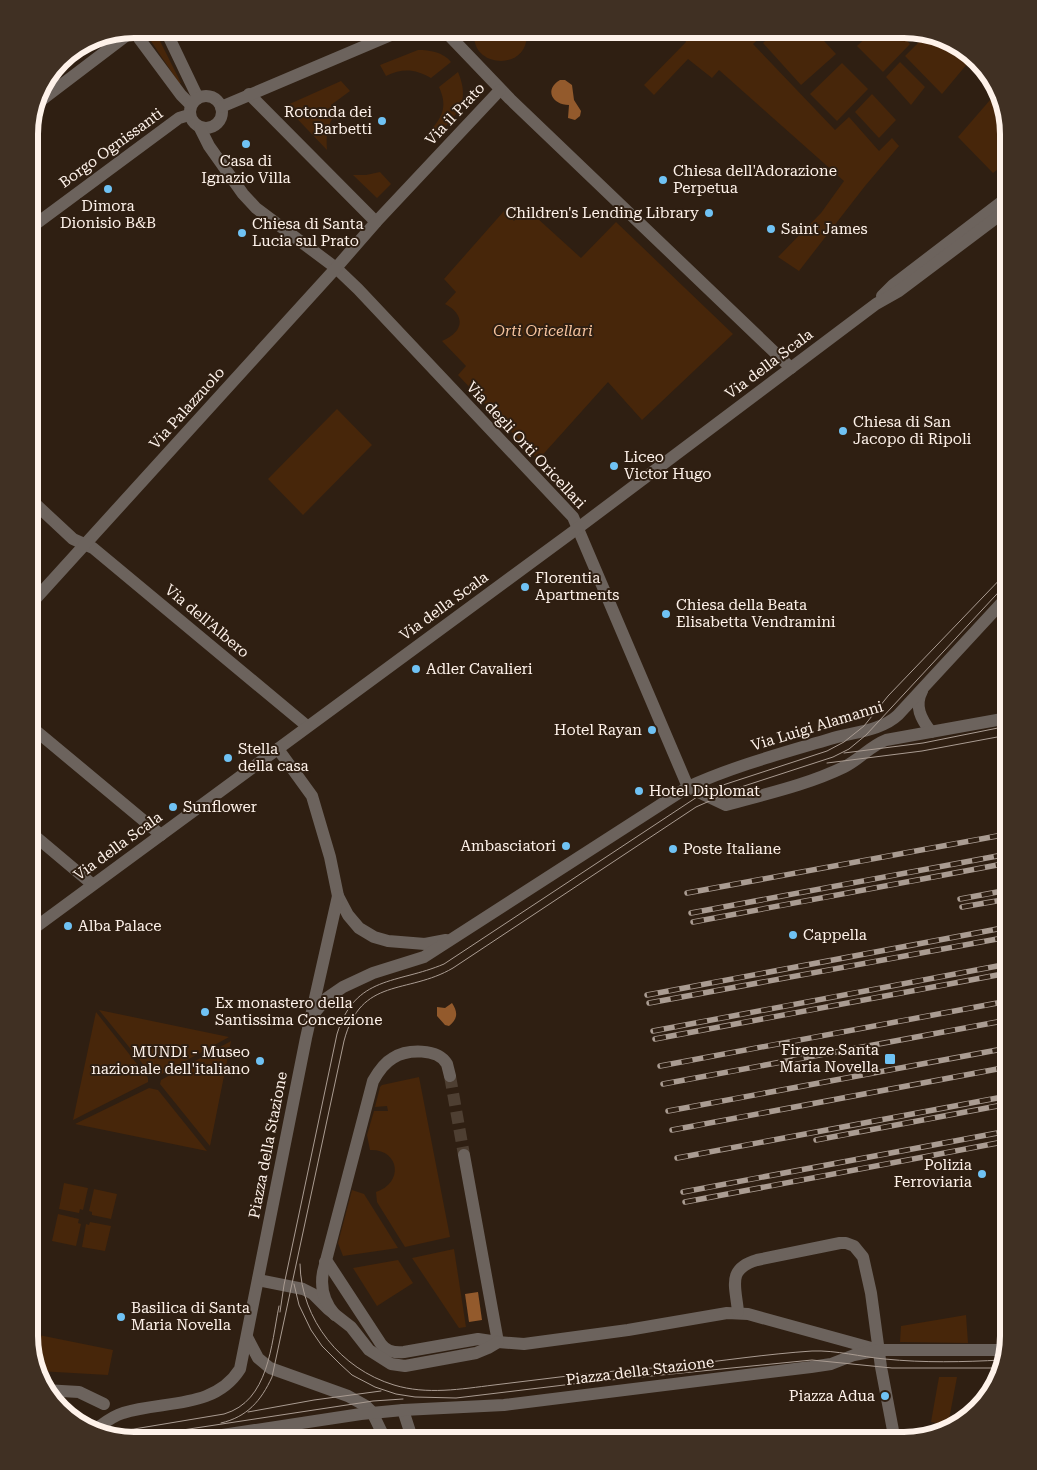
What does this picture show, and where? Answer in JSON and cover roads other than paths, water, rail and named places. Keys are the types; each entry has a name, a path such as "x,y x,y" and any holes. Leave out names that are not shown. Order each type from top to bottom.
{"street":[{"path":"140,38 181,95 193,106"},
{"path":"167,38 193,106 193,123 200,128 210,128 218,124 222,116 221,107 218,102 209,96 193,106"},
{"path":"221,107 383,38"},
{"name":"Via il Prato","path":"372,227 500,90 451,38"},
{"path":"45,97 121,39"},
{"path":"500,90 791,368"},
{"path":"249,94 372,227"},
{"name":"Borgo Ognissanti","path":"38,222 193,106"},
{"name":"Via degli Orti Oricellari","path":"200,128 209,146 243,194 256,208 336,268 364,295 570,514 578,528 630,648 688,787"},
{"name":"Via della Scala","path":"876,304 893,284 1000,204"},
{"name":"Via della Scala","path":"38,925 578,528 876,304 899,291 1000,215"},
{"name":"Via Palazzuolo","path":"38,596 372,227"},
{"name":"Via dell'Albero","path":"38,506 73,539 94,548 307,726"},
{"name":"Via Luigi Alamanni","path":"469,928 688,787 736,768 832,738 880,727 898,715 1000,605"},
{"path":"924,686 920,695 919,709 922,719 931,732"},
{"path":"688,787 726,805 826,775 849,765 876,744 886,740 1000,719"},
{"path":"38,732 161,835"},
{"path":"278,749 312,796 324,834 337,892"},
{"path":"38,839 92,884"},
{"name":"Piazza della Stazione","path":"337,892 348,914 359,928 374,937 394,942 424,944 454,937"},
{"name":"Piazza della Stazione","path":"101,1426 120,1414 206,1397 229,1382 240,1370 337,892"},
{"name":"Piazza della Stazione","path":"311,1017 327,998 344,987 373,973 424,957 469,928"},
{"path":"336,1315 330,1308 323,1293 322,1278 368,1098 376,1076 393,1058 414,1052 430,1054 440,1058 447,1065 450,1076"},
{"path":"258,1280 306,1290 316,1296 351,1327 373,1353 396,1366 476,1353 498,1342 464,1155"},
{"path":"738,1312 735,1285 736,1274 740,1267 757,1260 831,1244 846,1243 854,1246 863,1257 871,1293 893,1432"},
{"name":"Piazza della Stazione","path":"325,1262 381,1344 389,1351 404,1352 478,1339 524,1344 628,1330 738,1312 879,1350"},
{"path":"247,1337 258,1358 270,1368 360,1402 372,1412 382,1432"},
{"name":"Piazza della Stazione","path":"242,1432 372,1412 504,1405 811,1367 832,1364 854,1355 879,1350 999,1350"},
{"path":"54,1391 79,1392 104,1404"},
{"path":"403,1410 410,1432"}],"tunnel":[{"path":"450,1076 464,1155"}],"tram line":[{"path":"280,1312 284,1285 337,1034 345,1015 355,1001 366,991 380,984 444,964 697,797 720,786 827,751 844,742 864,726 888,696 1000,579"},
{"path":"221,1423 238,1417 252,1407 258,1401 272,1377 344,1041 352,1020 362,1006 374,996 388,990 419,982 453,968 696,807 741,787 833,757 849,749 866,735 1000,591"},
{"path":"844,753 923,743 1000,728"},
{"path":"827,763 922,751 1000,736"},
{"path":"300,1264 302,1285 316,1323 341,1354 375,1378 394,1385 419,1390 457,1389 812,1351 914,1361 996,1360"},
{"path":"294,1284 299,1305 311,1330 322,1346 340,1364 352,1375 375,1387 396,1394 415,1397 456,1398 581,1383 812,1360 892,1368 994,1368"},
{"path":"128,1430 224,1414 239,1407 250,1397 259,1384 265,1370 279,1306"},
{"path":"248,1412 314,1400 381,1391"},
{"path":"169,1432 373,1401 403,1399"}],"railway":[{"path":"687,893 1000,835"},
{"path":"691,913 1000,855"},
{"path":"693,922 1000,864"},
{"path":"960,899 1000,892"},
{"path":"962,907 1000,900"},
{"path":"647,995 1000,929"},
{"path":"649,1003 1000,938"},
{"path":"653,1031 1000,966"},
{"path":"655,1039 1000,974"},
{"path":"660,1066 1000,1002"},
{"path":"663,1084 1000,1021"},
{"path":"668,1111 1000,1049"},
{"path":"672,1130 1000,1068"},
{"path":"677,1158 1000,1097"},
{"path":"816,1140 1000,1106"},
{"path":"683,1192 1000,1133"},
{"path":"685,1202 1000,1143"}],"place":[{"name":"Rotonda dei Barbetti","path":"382,121"},
{"name":"Casa di Ignazio Villa","path":"246,144"},
{"name":"Chiesa dell'Adorazione Perpetua","path":"663,180"},
{"name":"Dimora Dionisio B&B","path":"108,189"},
{"name":"Children's Lending Library","path":"709,213"},
{"name":"Saint James","path":"771,229"},
{"name":"Chiesa di Santa Lucia sul Prato","path":"242,233"},
{"name":"Chiesa di San Jacopo di Ripoli","path":"843,431"},
{"name":"Liceo Victor Hugo","path":"614,466"},
{"name":"Florentia Apartments","path":"525,587"},
{"name":"Chiesa della Beata Elisabetta Vendramini","path":"666,614"},
{"name":"Adler Cavalieri","path":"416,669"},
{"name":"Hotel Rayan","path":"652,730"},
{"name":"Stella della casa","path":"228,758"},
{"name":"Hotel Diplomat","path":"639,791"},
{"name":"Sunflower","path":"173,807"},
{"name":"Ambasciatori","path":"566,846"},
{"name":"Poste Italiane","path":"673,849"},
{"name":"Alba Palace","path":"68,926"},
{"name":"Cappella","path":"793,935"},
{"name":"Ex monastero della Santissima Concezione","path":"205,1012"},
{"name":"Firenze Santa Maria Novella","path":"890,1059"},
{"name":"MUNDI - Museo nazionale dell'italiano","path":"260,1061"},
{"name":"Polizia Ferroviaria","path":"982,1174"},
{"name":"Basilica di Santa Maria Novella","path":"121,1317"},
{"name":"Piazza Adua","path":"885,1396"}],"park label":[{"name":"Orti Oricellari","path":"543,331"}]}
